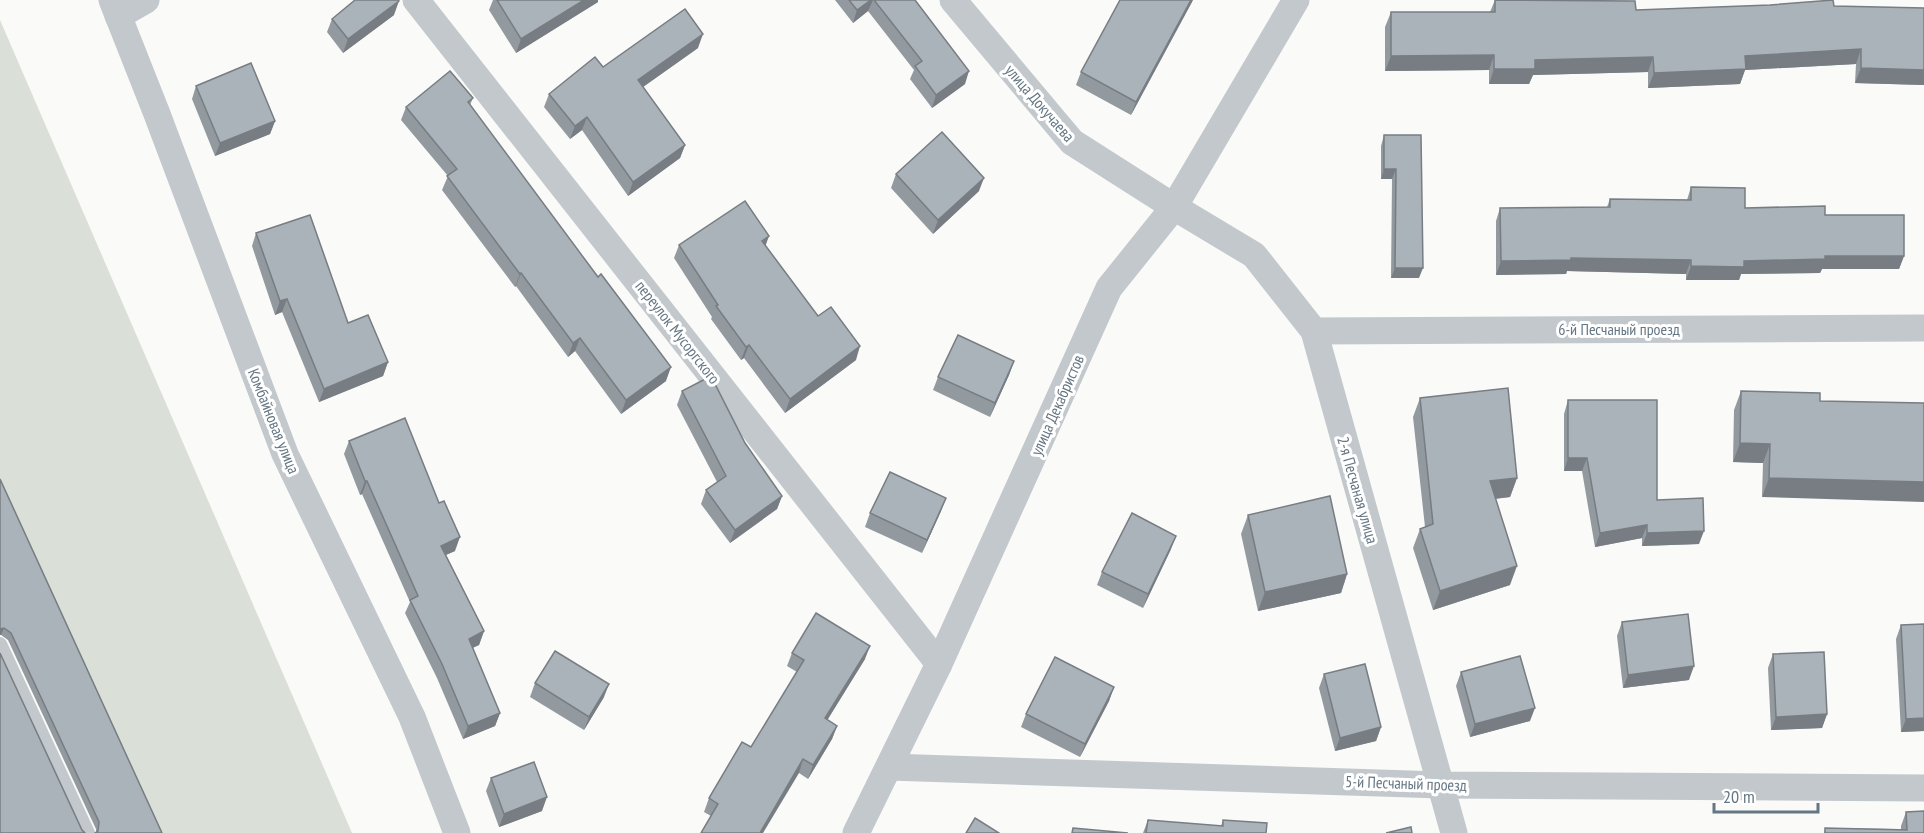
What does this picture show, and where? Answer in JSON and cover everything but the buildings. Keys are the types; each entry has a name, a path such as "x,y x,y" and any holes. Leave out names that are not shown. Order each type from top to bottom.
{"street":[{"path":"115,8 147,0"},
{"name":"переулок Мусоргского","path":"416,0 939,664"},
{"name":"улица Докучаева","path":"953,0 1072,142 1174,207"},
{"name":"улица Декабристов","path":"856,833 939,664 1109,288 1174,207 1296,0"},
{"name":"Комбайновая улица","path":"115,8 285,454 412,717 457,833"},
{"name":"2-я Песчаная улица","path":"1174,207 1254,255 1314,331 1454,833"},
{"name":"6-й Песчаный проезд","path":"1314,331 1924,328"},
{"name":"5-й Песчаный проезд","path":"889,767 1441,785 1924,788"}],"lane":[{"path":"0,644 87,833"}],"shaded area":[{"path":"0,20 352,833 159,833 0,487"}]}
